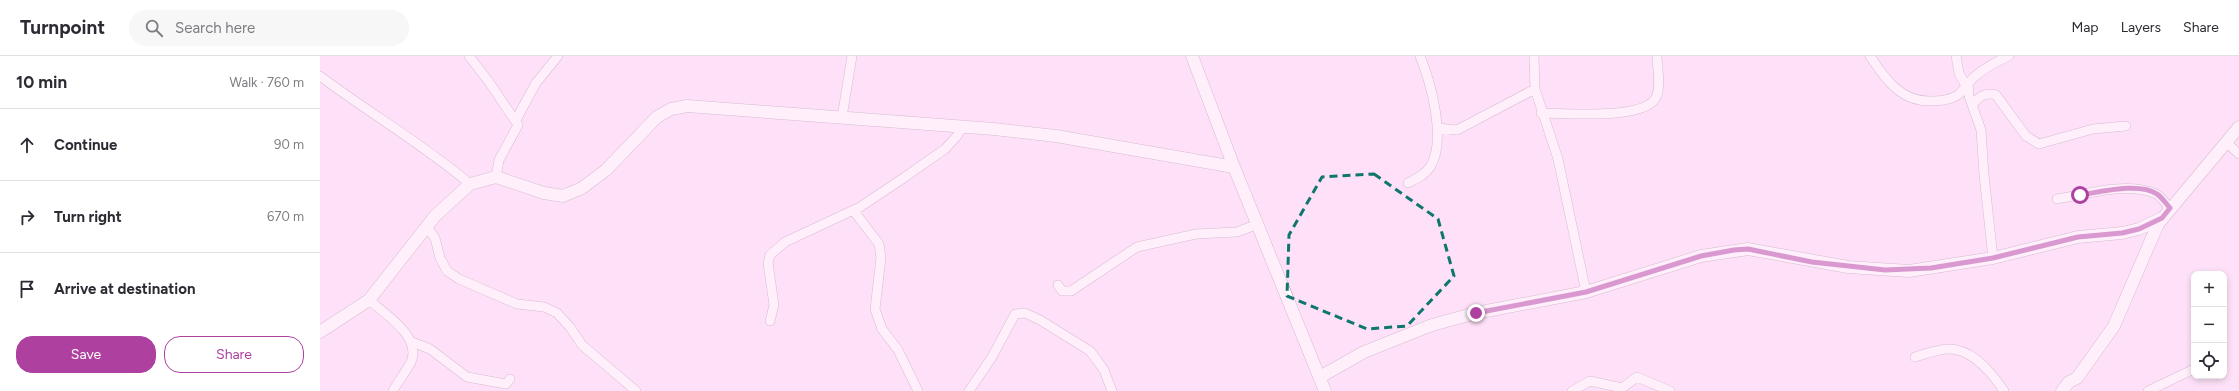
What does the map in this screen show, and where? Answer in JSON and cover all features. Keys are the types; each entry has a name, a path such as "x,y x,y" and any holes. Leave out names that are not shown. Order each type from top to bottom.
{"street":[{"path":"469,56 516,120 517,130 502,154 496,177"},
{"path":"516,120 536,83 558,56"},
{"path":"842,117 852,56"},
{"path":"1192,56 1234,167 1325,391"},
{"path":"1408,183 1423,174 1430,167 1436,150 1437,128 1433,100 1420,56"},
{"path":"1534,56 1535,89 1541,112 1558,159 1586,292"},
{"path":"1541,112 1617,114 1647,104 1655,99 1658,94 1657,56"},
{"path":"1870,56 1885,77 1898,91 1909,98 1922,101 1964,98 1972,102"},
{"path":"1956,56 1959,73 1967,84 1968,92 1981,130 1993,258"},
{"path":"1951,98 1959,94 1967,84 2009,56"},
{"path":"320,76 357,104 439,157 470,184"},
{"path":"1437,128 1457,130 1535,89"},
{"path":"1972,102 1984,94 1996,95 2026,136 2039,144 2093,129 2126,126"},
{"path":"320,332 369,300 427,227 454,196 470,184 496,177 544,193 563,196 576,191 606,170 657,117 671,109 687,106 963,126 1056,136 1234,167"},
{"path":"770,321 774,306 768,263 770,255 785,242 853,210 945,149 957,136 963,126"},
{"path":"2062,391 2069,382 2077,378 2114,326 2150,242 2162,218 2239,127"},
{"path":"2226,142 2239,154"},
{"path":"2057,199 2121,189 2138,189 2159,195 2170,208"},
{"path":"853,210 879,244 881,258 875,309 882,329 898,350 918,391"},
{"path":"1320,378 1364,352 1432,326 1476,313 1586,292 1701,256 1748,249 1812,262 1885,270 1931,268 1993,258 2078,237 2122,233 2139,229 2162,218"},
{"path":"1058,285 1062,291 1071,291 1137,247 1196,234 1237,232 1258,224"},
{"path":"427,227 435,238 447,271 459,279 509,301 544,307 557,314 570,327 582,345 636,391"},
{"path":"369,300 399,327 412,342 414,352 411,362 392,391"},
{"path":"969,391 992,357 1015,314 1025,313 1040,320 1090,351 1104,370 1112,391"},
{"path":"412,342 430,348 468,377 506,384 510,379"},
{"path":"1915,357 1950,348 1960,351 1985,366 2004,391"},
{"path":"2148,391 2191,371"},
{"path":"1572,391 1590,381 1622,388 1637,377 1670,391"}],"highlighted area":[{"path":"1374,174 1438,219 1454,276 1407,326 1367,329 1287,296 1289,235 1322,177"}],"route":[{"path":"1476,313 1586,292 1701,256 1734,250 1748,249 1812,262 1848,267 1909,271 1993,258 2078,237 2122,233 2139,229 2162,218 2170,208 2159,195 2138,189 2121,189 2080,195"}]}
